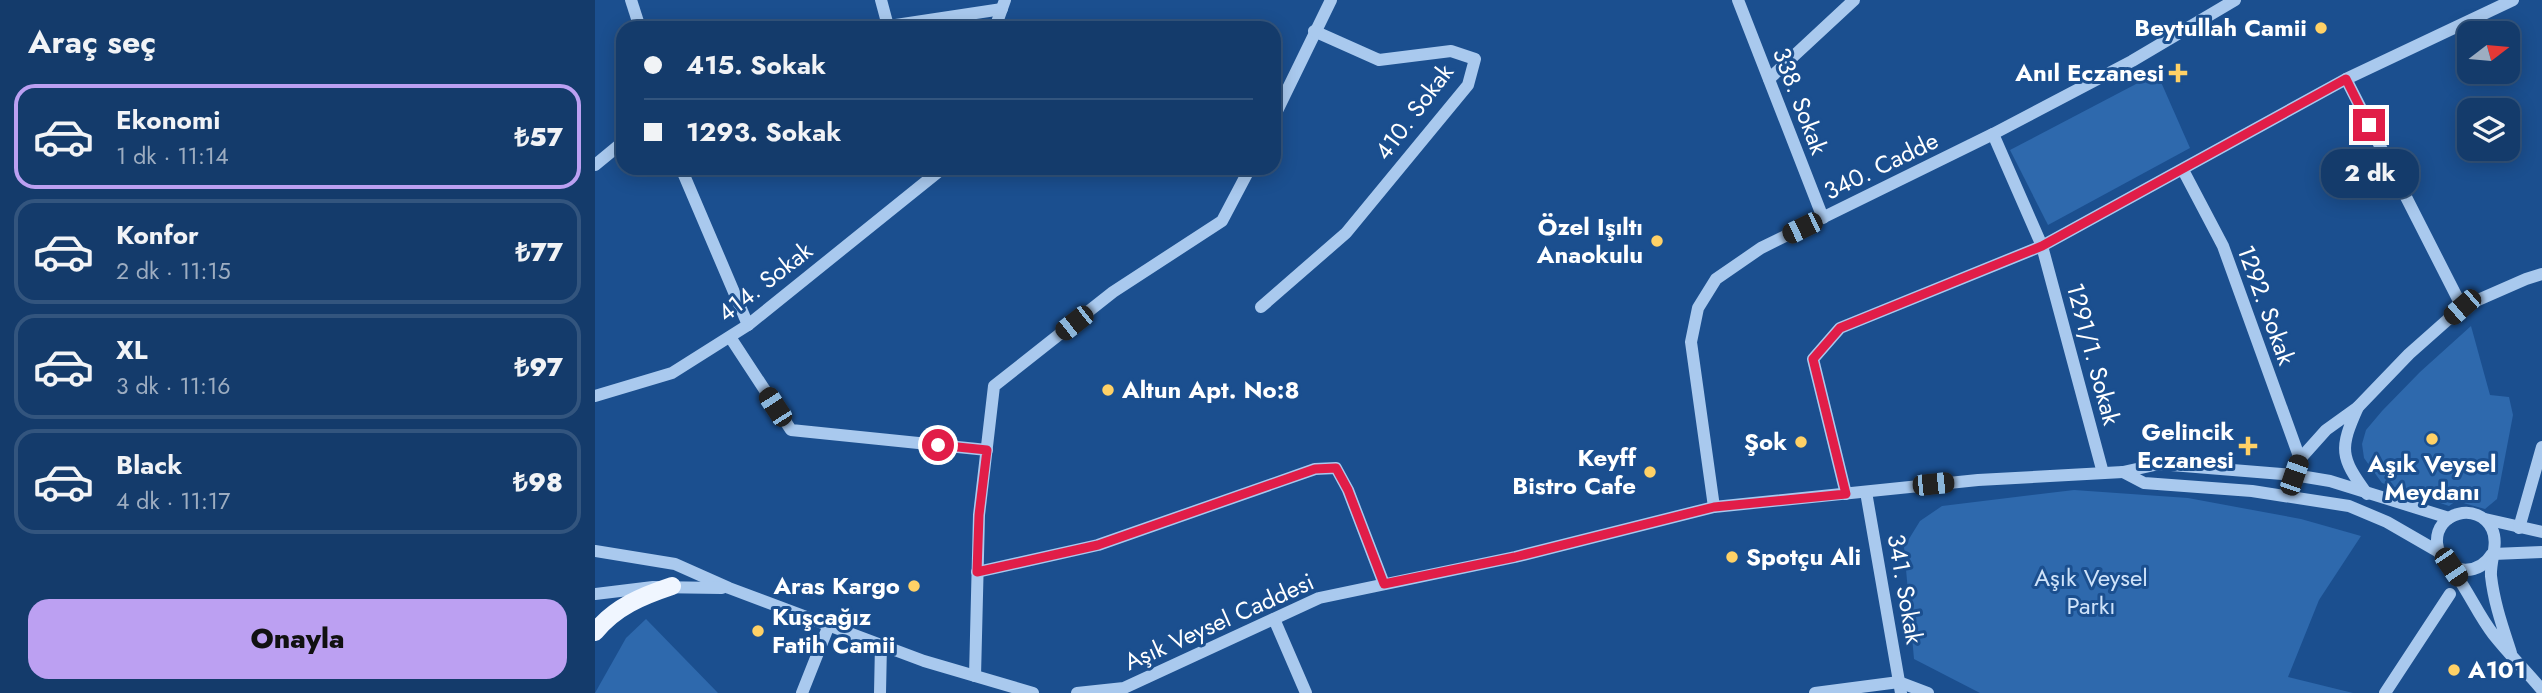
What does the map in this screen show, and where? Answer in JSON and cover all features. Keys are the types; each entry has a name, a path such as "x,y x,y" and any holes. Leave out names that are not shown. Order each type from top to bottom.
{"main road":[{"path":"595,632 602,623 640,596 672,586"}],"street":[{"path":"631,0 638,21"},
{"path":"881,0 882,21"},
{"path":"1281,102 1331,0"},
{"name":"338. Sokak","path":"1738,0 1823,218"},
{"path":"1769,79 1854,0"},
{"name":"340. Cadde","path":"1714,507 1691,342 1698,309 1716,279 1761,248 1993,134 2132,61 2235,0"},
{"path":"1846,494 1813,359 1840,328 2042,246 2346,79 2513,0"},
{"path":"914,21 1003,4 997,21"},
{"name":"410. Sokak","path":"1261,307 1346,233 1468,85 1475,58 1451,51 1379,60 1314,31"},
{"path":"2346,79 2462,307"},
{"name":"1291/1. Sokak","path":"1993,134 2042,246 2103,473"},
{"path":"595,165 616,148"},
{"name":"1292. Sokak","path":"2183,170 2223,246 2300,459"},
{"path":"684,175 748,326"},
{"name":"414. Sokak","path":"595,396 672,373 748,326 934,175"},
{"path":"975,676 979,515 994,386 1113,292 1222,221 1246,175"},
{"path":"2294,475 2300,459 2326,430 2358,407 2409,354 2462,307 2542,274"},
{"path":"730,337 791,430 987,450"},
{"path":"2358,407 2344,437 2346,464 2367,494"},
{"path":"2519,528 2542,447"},
{"name":"Aşık Veysel Caddesi","path":"1077,693 1124,688 1319,598 1515,557 1714,507 1978,480 2123,472 2159,464 2294,475 2330,481 2449,518 2467,512 2485,519 2494,535 2491,574 2497,607 2511,653"},
{"path":"977,572 1098,545 1315,469 1336,468 1348,490 1384,584"},
{"name":"Aşık Veysel Caddesi","path":"2123,472 2144,483 2252,491 2349,506 2387,522 2439,552 2492,633 2542,690"},
{"name":"341. Sokak","path":"1866,492 1900,687"},
{"path":"2439,552 2438,533 2449,518"},
{"path":"2485,519 2542,532"},
{"path":"595,551 675,564 729,588 881,644 1033,693"},
{"path":"2451,567 2470,571 2487,562 2493,554 2542,552"},
{"path":"595,594 672,586 729,588"},
{"path":"2385,693 2450,594"},
{"path":"1274,619 1306,693"},
{"path":"802,693 829,625"},
{"path":"880,693 881,644"},
{"path":"1815,693 1900,687 1928,693"}],"green space":[{"path":"2157,73 2190,148 2048,225 2010,150"},
{"path":"2471,326 2490,395 2509,397 2513,415 2497,499 2485,509 2456,501 2449,506 2382,483 2364,458 2362,444 2366,430 2382,411"},
{"name":"Aşık Veysel Parkı","path":"2074,490 2188,498 2301,519 2361,536 2319,600 2288,677 2353,693 1980,693 1914,659 1904,547 1920,521 1942,506"},
{"path":"646,619 718,693 595,693 626,638"}],"place":[{"name":"Beytullah Camii","path":"2321,28"},
{"name":"Anıl Eczanesi","path":"2178,73"},
{"name":"Özel Işıltı Anaokulu","path":"1657,241"},
{"name":"Altun Apt. No:8","path":"1108,390"},
{"name":"Aşık Veysel Meydanı","path":"2432,439"},
{"name":"Şok","path":"1801,442"},
{"name":"Gelincik Eczanesi","path":"2248,446"},
{"name":"Keyff Bistro Cafe","path":"1650,472"},
{"name":"Spotçu Ali","path":"1732,557"},
{"name":"Aras Kargo","path":"914,586"},
{"name":"Kuşcağız Fatih Camii","path":"758,631"},
{"name":"A101","path":"2454,670"}],"route":[{"path":"938,445 987,450 979,515 977,572 1098,545 1315,469 1336,468 1348,490 1384,584 1515,557 1714,507 1846,494 1813,359 1840,328 2042,246 2346,79 2369,125"}]}
